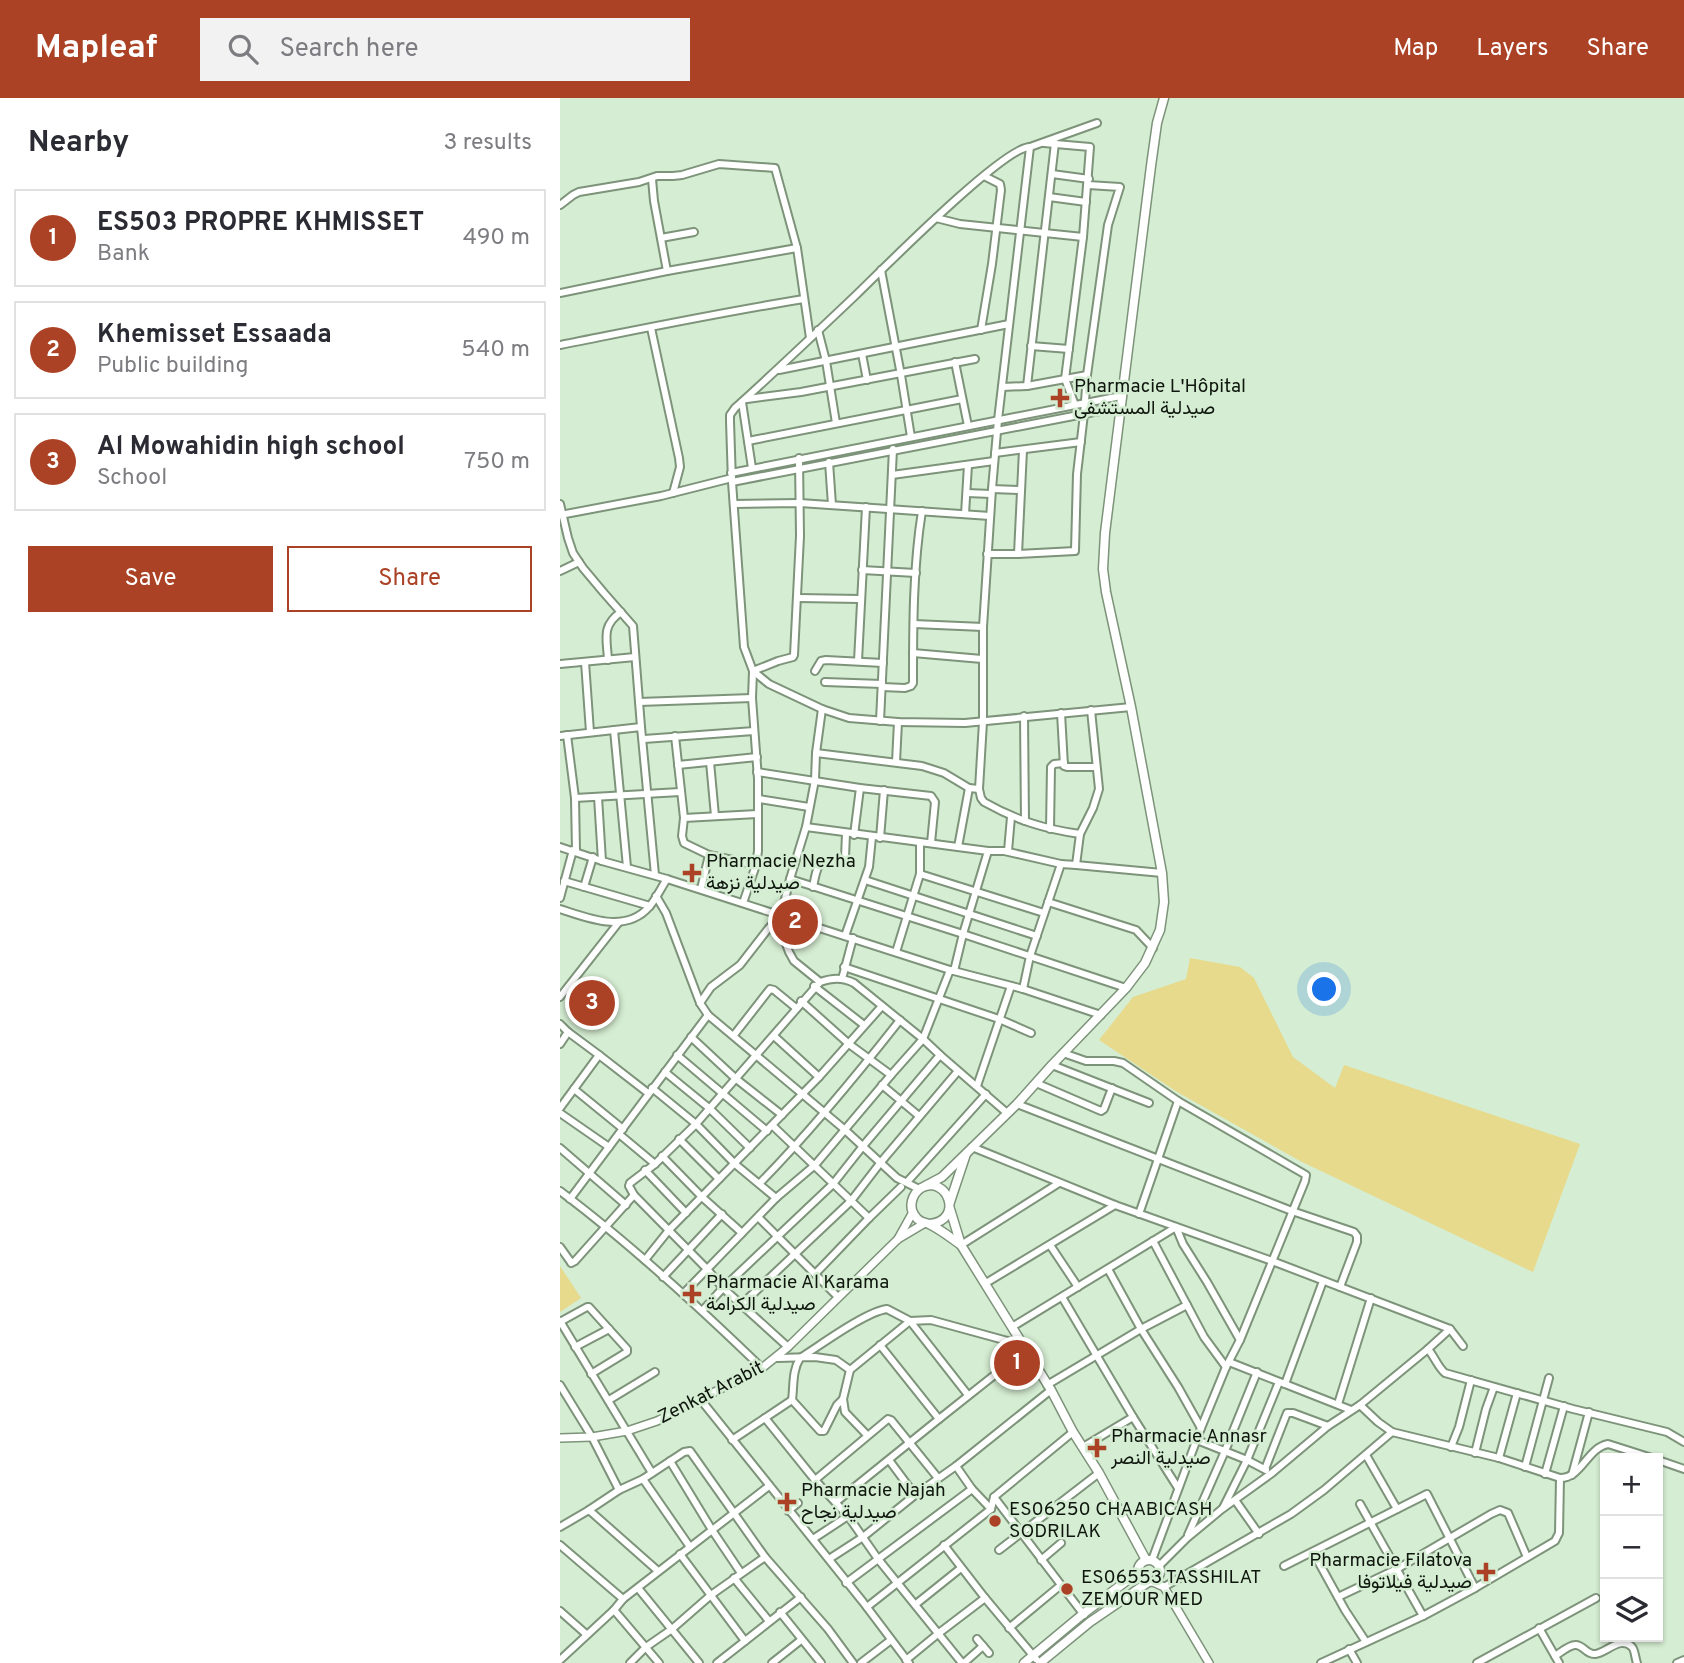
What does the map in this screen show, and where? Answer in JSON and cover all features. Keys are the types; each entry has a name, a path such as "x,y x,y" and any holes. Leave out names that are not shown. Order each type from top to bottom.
{"main road":[{"path":"961,1245 920,1221 912,1212 911,1202 914,1195 942,1177 1017,1104 1101,1015 1145,963 1160,930 1164,902 1162,873 1103,569 1121,396 1157,123 1164,98"},
{"path":"927,1224 942,1221 947,1216 970,1149"},
{"path":"922,1188 938,1187 948,1196 961,1245 1160,1575 1038,1660 1024,1663"},
{"path":"1038,1660 1083,1614 1138,1572 1141,1563 1152,1562"},
{"path":"1138,1572 1139,1577 1150,1582"}],"street":[{"path":"743,903 755,865 759,799 752,698 753,671 744,647 741,626 730,415 936,218 984,176 1022,148 1097,123"},
{"path":"1038,143 1090,147 1083,237 1065,379 1075,405"},
{"path":"1027,386 1055,143"},
{"path":"1030,147 994,461 983,627 983,722 979,789 984,802 1011,817 1050,829 1080,834"},
{"path":"560,205 579,192 657,176 682,175 719,164 775,168 797,248 810,338"},
{"path":"987,554 1075,551 1077,474 1087,375 1108,225 1120,187 1052,174"},
{"path":"981,330 1001,186 984,176"},
{"path":"652,179 667,271"},
{"path":"1049,197 1086,202"},
{"path":"936,218 996,229 1083,237"},
{"path":"661,238 694,232"},
{"path":"560,293 797,248"},
{"path":"881,270 911,437"},
{"path":"560,345 728,311 804,299"},
{"path":"777,370 1009,324"},
{"path":"651,328 679,458 678,477 673,493"},
{"path":"818,330 836,423"},
{"path":"1031,346 1069,349"},
{"path":"862,354 867,380"},
{"path":"744,401 975,359"},
{"path":"955,362 968,426"},
{"path":"1002,387 1027,386 1087,375"},
{"path":"732,478 752,468 799,458 1121,396"},
{"path":"748,440 962,399"},
{"path":"744,401 752,468"},
{"path":"561,515 673,493 732,478 829,463 1120,407"},
{"path":"880,721 893,440"},
{"path":"995,453 1081,442"},
{"path":"1018,554 1023,450"},
{"path":"828,453 832,505"},
{"path":"753,671 793,657 800,536 799,458"},
{"path":"892,475 994,461"},
{"path":"965,514 968,465"},
{"path":"967,493 1021,490"},
{"path":"734,504 800,503 990,516"},
{"path":"560,504 573,553 633,626 655,875"},
{"path":"858,662 866,507"},
{"path":"825,682 905,688 911,686 918,541 922,511"},
{"path":"560,571 579,562"},
{"path":"862,570 916,573"},
{"path":"798,598 860,600"},
{"path":"608,660 609,623 621,612"},
{"path":"914,624 983,627"},
{"path":"913,653 982,659"},
{"path":"560,664 635,657"},
{"path":"815,671 823,660 883,663"},
{"path":"585,662 590,732"},
{"path":"753,671 769,684 822,709 849,718 880,721 983,722 1131,707"},
{"path":"639,702 752,698"},
{"path":"822,709 815,780 806,827 790,879 780,928 794,961 864,1025"},
{"path":"1076,865 1080,834 1099,789 1091,710"},
{"path":"1062,713 1064,763 1067,767 1096,767"},
{"path":"1024,716 1025,821"},
{"path":"896,762 898,722"},
{"path":"560,898 575,851 575,798 564,735 641,727"},
{"path":"614,730 627,867"},
{"path":"643,739 754,731"},
{"path":"675,736 684,843 709,855 755,865"},
{"path":"816,753 935,769 969,788 979,789"},
{"path":"678,765 757,757"},
{"path":"710,762 715,816"},
{"path":"1050,829 1051,767 1064,763"},
{"path":"757,772 860,788 928,795 935,802 932,843"},
{"path":"854,835 860,788"},
{"path":"958,847 969,788"},
{"path":"880,838 884,790"},
{"path":"575,798 680,792"},
{"path":"598,797 602,861"},
{"path":"759,799 809,807"},
{"path":"684,818 757,814"},
{"path":"1008,852 1011,817"},
{"path":"806,827 1008,852 1061,864 1162,873"},
{"path":"813,887 818,865 845,858 846,833"},
{"path":"845,936 871,858 872,837"},
{"path":"896,952 920,874 920,843"},
{"path":"560,847 1101,1015"},
{"path":"684,1293 776,1198 815,1165 923,1039 952,970 988,851"},
{"path":"701,889 709,855"},
{"path":"584,887 593,857"},
{"path":"1023,989 1030,956 1061,864"},
{"path":"920,874 1044,914"},
{"path":"560,909 602,922 628,920 642,914 650,906 667,879"},
{"path":"790,879 1126,988"},
{"path":"865,880 1037,936"},
{"path":"565,881 650,906"},
{"path":"656,896 666,913 700,1003 708,1015 881,1162 904,1185 911,1202"},
{"path":"1048,902 1136,930 1153,948"},
{"path":"700,1003 711,987 740,965 781,915"},
{"path":"560,997 620,921"},
{"path":"842,979 853,938"},
{"path":"844,967 999,1019 1031,1033"},
{"path":"788,1347 741,1305 634,1195 630,1183 655,1164 696,1124 817,984 830,979 854,983 1007,1113"},
{"path":"977,1086 1011,986"},
{"path":"734,1035 770,989 796,1007"},
{"path":"802,1001 849,1044 891,1075"},
{"path":"645,1260 669,1230 803,1094 882,1006"},
{"path":"570,1199 708,1015"},
{"path":"761,1183 796,1146 900,1020"},
{"path":"560,1024 696,1124 735,1164 776,1198"},
{"path":"560,1045 568,1032"},
{"path":"774,1036 819,1077"},
{"path":"691,1037 735,1078 782,1115"},
{"path":"1063,1053 1086,1061 1123,1063 1178,1101 1303,1173 1306,1178 1201,1428 1152,1562"},
{"path":"599,1055 560,1110 609,1147"},
{"path":"677,1055 722,1093 796,1146 869,1218"},
{"path":"703,1310 723,1287 833,1184 940,1055"},
{"path":"1052,1065 1149,1103"},
{"path":"741,1305 851,1201 958,1071"},
{"path":"665,1072 709,1108 750,1147"},
{"path":"1036,1083 1101,1111 1112,1088"},
{"path":"882,1085 919,1116"},
{"path":"574,1089 655,1164"},
{"path":"815,1274 904,1185 986,1094"},
{"path":"1139,1214 1178,1101"},
{"path":"1017,1104 1292,1211 1350,1230 1356,1234 1357,1242 1340,1287"},
{"path":"679,1139 719,1179"},
{"path":"560,1148 626,1205"},
{"path":"970,1149 1450,1329 1462,1346"},
{"path":"662,1156 742,1233"},
{"path":"645,1170 686,1213"},
{"path":"961,1245 1059,1183"},
{"path":"904,1185 922,1188"},
{"path":"560,1191 684,1293 762,1368"},
{"path":"560,1247 573,1262 634,1195"},
{"path":"986,1283 1115,1205"},
{"path":"898,1240 912,1212"},
{"path":"663,1277 722,1214"},
{"path":"759,1218 838,1297"},
{"path":"898,1240 927,1224"},
{"path":"1012,1327 1176,1227"},
{"path":"1176,1227 1183,1244 1240,1340"},
{"name":"Zenkat Arabit","path":"560,1438 592,1437 627,1431 657,1421 762,1368 788,1347 898,1240"},
{"path":"1153,1241 1204,1336 1228,1365 1257,1372 1351,1410"},
{"path":"1050,1245 1078,1287"},
{"path":"1108,1269 1201,1428"},
{"path":"1222,1509 1282,1383 1323,1281"},
{"path":"1062,1297 1178,1488"},
{"path":"1338,1404 1371,1298"},
{"path":"829,1559 863,1537 915,1494 956,1466 1049,1388 1096,1356 1187,1305"},
{"path":"591,1374 627,1352 627,1349 592,1309 587,1307 560,1322 591,1374 609,1400 652,1474"},
{"path":"843,1399 822,1432 793,1400 794,1369 800,1357 880,1310 887,1309 910,1321 968,1395"},
{"path":"867,1435 845,1412 843,1399 850,1370 910,1321 931,1320 1024,1348"},
{"path":"575,1347 609,1329"},
{"path":"1152,1562 1272,1473 1328,1426 1360,1405 1450,1329"},
{"path":"880,1345 939,1419"},
{"path":"836,1502 1024,1348"},
{"path":"1428,1349 1443,1372 1667,1432 1684,1442"},
{"path":"777,1357 836,1360 850,1370"},
{"path":"1187,1538 1257,1372"},
{"path":"609,1400 655,1373"},
{"path":"1525,1467 1549,1377"},
{"path":"1451,1447 1471,1380"},
{"path":"560,1385 620,1490"},
{"path":"1475,1453 1494,1387"},
{"path":"1499,1458 1517,1393"},
{"path":"701,1400 908,1661 985,1598"},
{"path":"732,1440 793,1400"},
{"path":"1360,1405 1392,1432 1499,1458 1560,1478 1572,1475 1597,1448 1604,1445 1636,1453"},
{"path":"1545,1474 1564,1406"},
{"path":"1572,1475 1589,1412"},
{"path":"1265,1469 1287,1413 1328,1426"},
{"path":"1083,1447 1133,1417"},
{"path":"765,1418 848,1516 878,1559 963,1663 983,1646"},
{"path":"815,1480 888,1419 938,1478"},
{"path":"867,1608 991,1509 994,1497 1073,1432"},
{"path":"1164,1587 1259,1534 1306,1504 1392,1432"},
{"path":"1197,1440 1272,1473"},
{"path":"560,1527 690,1451 765,1557 828,1629 853,1663"},
{"path":"1366,1455 1397,1509"},
{"path":"889,1460 915,1494"},
{"path":"670,1461 741,1573"},
{"path":"1663,1462 1684,1469"},
{"path":"956,1466 972,1489 991,1509"},
{"path":"999,1550 1022,1535 1099,1473"},
{"path":"1321,1663 1423,1616 1555,1541 1558,1537 1560,1478"},
{"path":"643,1479 690,1547"},
{"path":"560,1660 623,1599 769,1486"},
{"path":"846,1583 972,1489"},
{"path":"1284,1566 1427,1494 1475,1588"},
{"path":"994,1497 1090,1622"},
{"path":"1236,1500 1259,1534"},
{"path":"789,1511 798,1503"},
{"path":"1360,1504 1423,1616"},
{"path":"589,1510 658,1571"},
{"path":"1338,1597 1397,1569 1491,1514 1503,1510 1509,1516 1527,1557"},
{"path":"813,1539 848,1516"},
{"path":"1041,1560 1061,1543"},
{"path":"560,1545 623,1599"},
{"path":"944,1545 1009,1628 1038,1660"},
{"path":"1313,1552 1366,1643"},
{"path":"680,1554 745,1641"},
{"path":"630,1663 711,1595 765,1557"},
{"path":"916,1604 961,1568"},
{"path":"734,1578 769,1621"},
{"path":"1150,1582 1164,1587 1209,1663"},
{"path":"1009,1628 1061,1586"},
{"path":"638,1588 699,1663"},
{"path":"719,1662 801,1597"},
{"path":"1477,1663 1596,1598"},
{"path":"614,1610 659,1663"},
{"path":"560,1611 586,1634"},
{"path":"780,1612 821,1663"},
{"path":"1539,1628 1559,1663"},
{"path":"977,1639 989,1653"},
{"path":"772,1663 801,1640"},
{"path":"860,1663 891,1640"},
{"path":"1555,1656 1575,1645 1580,1645 1586,1652 1598,1654 1616,1644 1625,1643 1633,1648 1637,1663"},
{"path":"1349,1649 1355,1662"},
{"path":"1677,1663 1684,1660"}],"shaded area":[{"path":"1190,958 1240,967 1254,978 1293,1057 1335,1088 1344,1065 1580,1144 1533,1272 1300,1161 1177,1092 1099,1040 1133,997 1186,979"},
{"path":"560,1266 581,1298 560,1312"}],"place":[{"name":"Pharmacie L'Hôpital صيدلية المستشفى","path":"1060,398"},
{"name":"Pharmacie Nezha صيدلية نزهة","path":"692,873"},
{"name":"Khemisset Essaada","path":"795,922"},
{"name":"Al Mowahidin high school","path":"592,1003"},
{"name":"Pharmacie Al Karama صيدلية الكرامة","path":"692,1294"},
{"name":"ES503 PROPRE KHMISSET","path":"1017,1363"},
{"name":"Pharmacie Annasr صيدلية النصر","path":"1097,1448"},
{"name":"Pharmacie Najah صيدلية نجاح","path":"787,1502"},
{"name":"ES06250 CHAABICASH SODRILAK","path":"995,1521"},
{"name":"Pharmacie Filatova صيدلية فيلاتوفا","path":"1486,1572"},
{"name":"ES06553 TASSHILAT ZEMOUR MED","path":"1067,1589"}]}
